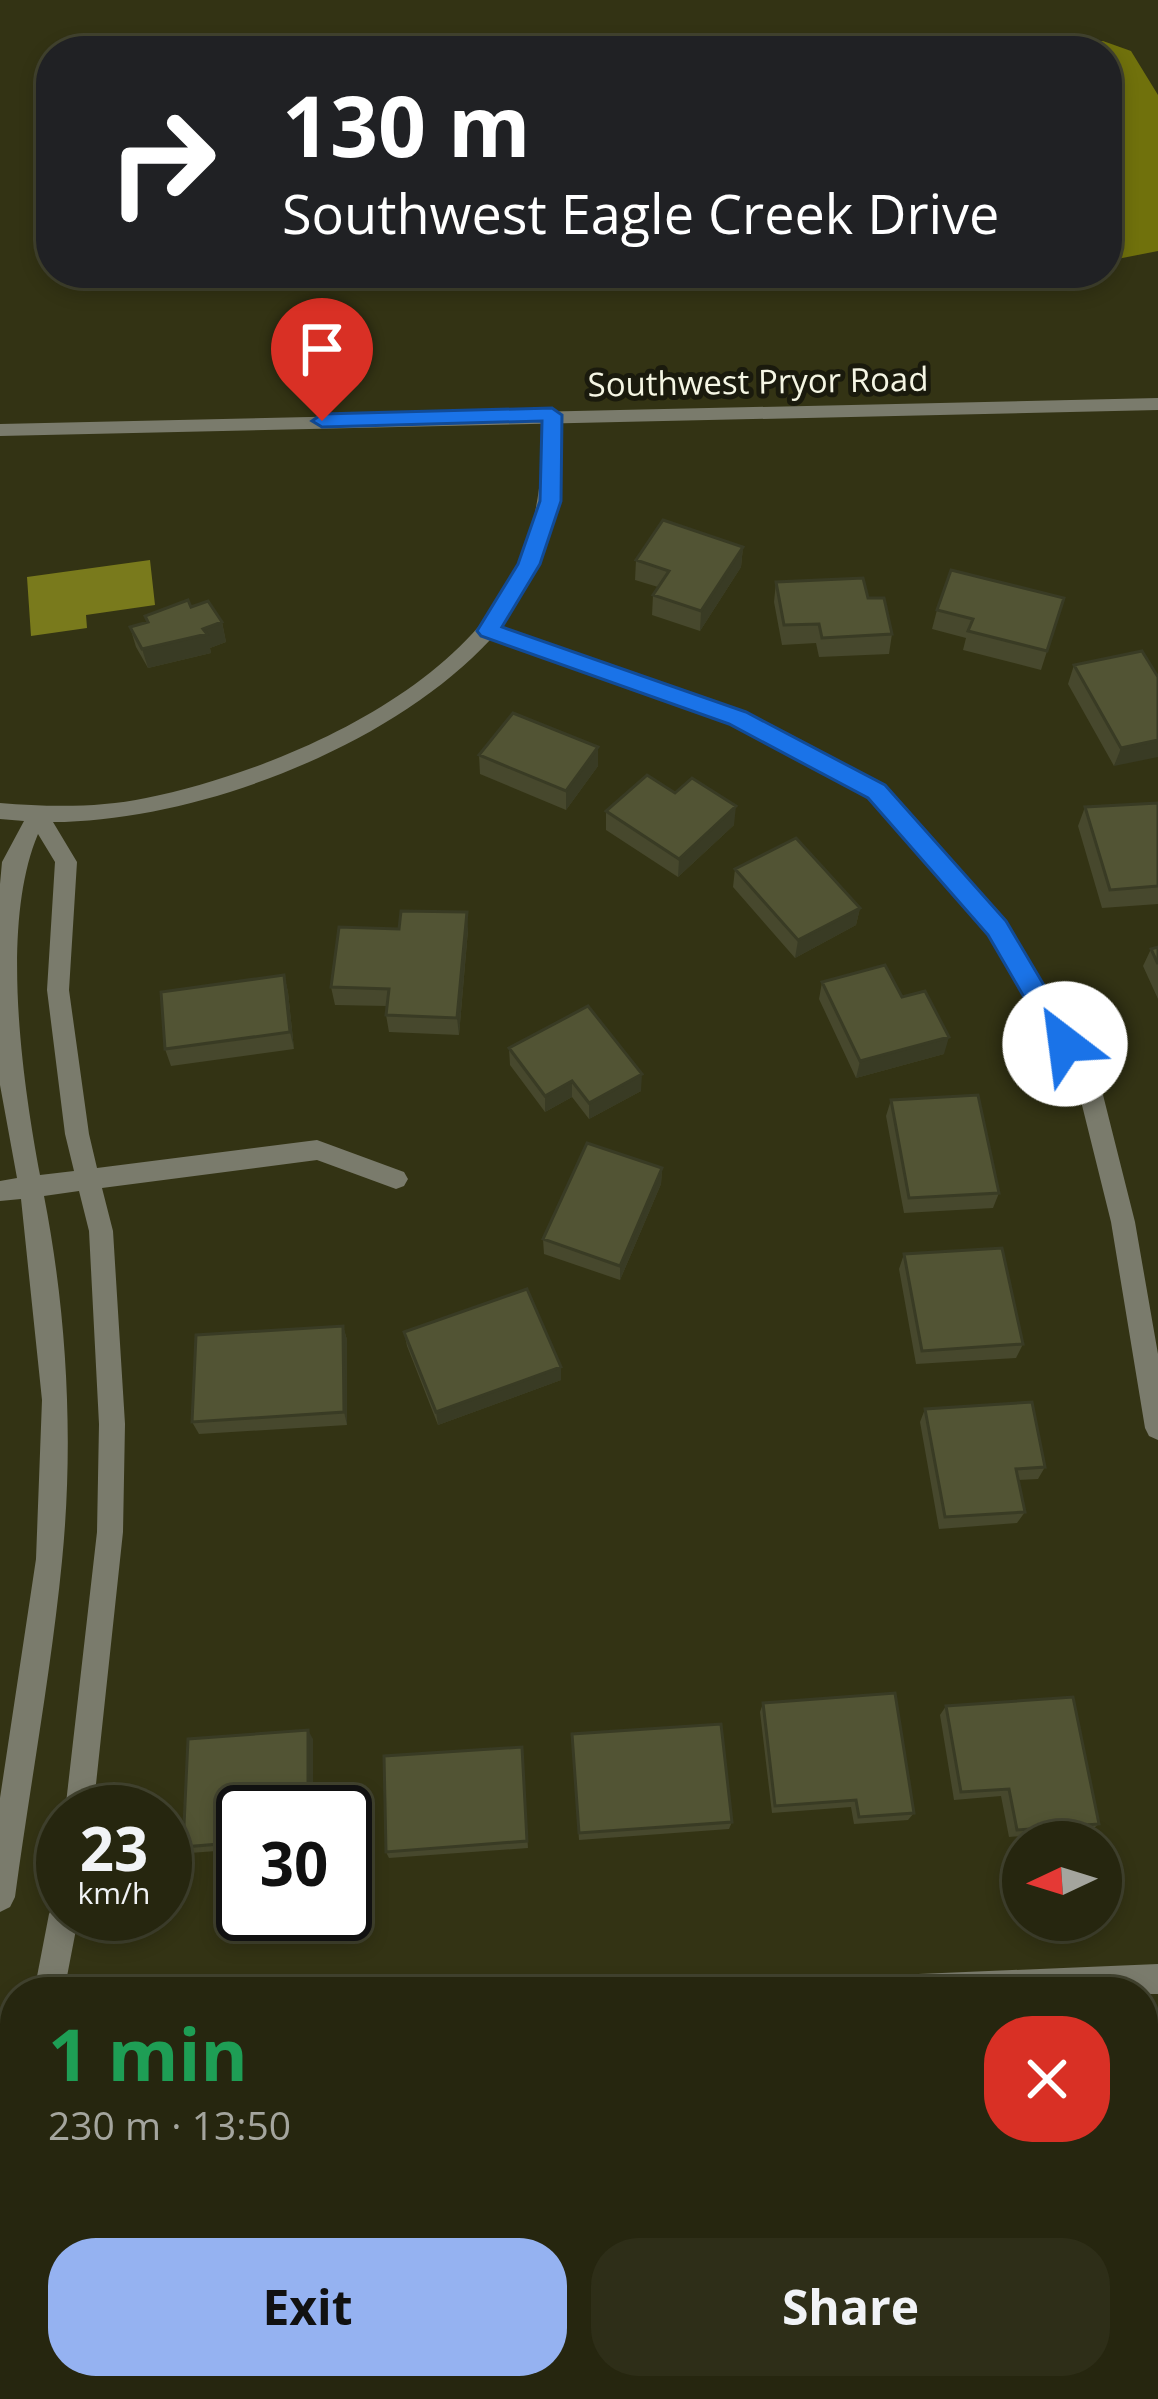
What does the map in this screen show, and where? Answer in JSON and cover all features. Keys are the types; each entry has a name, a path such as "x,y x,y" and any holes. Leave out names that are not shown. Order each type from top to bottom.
{"street":[{"name":"Southwest Pryor Road","path":"0,430 1158,404"},
{"path":"0,811 38,815 145,806 257,774 374,718 449,668 488,631 529,564 551,501 552,415"},
{"path":"488,631 737,718 877,791 997,928 1088,1083 1124,1222 1158,1428"},
{"path":"38,815 67,862 58,930 58,990 76,1134 101,1232 112,1446 108,1556 82,1785"},
{"path":"0,1897 49,1559 56,1400 40,1238 11,1082 2,969 13,862 38,815"},
{"path":"0,1192 316,1150 396,1179"},
{"path":"52,1977 59,1941"}],"shaded area":[{"path":"1122,48 1131,51 1158,95 1158,251 1122,258"},
{"path":"150,560 155,605 86,615 87,628 31,636 27,577"}],"building":[{"path":"663,520 743,547 701,611 653,595 669,571 636,560"},
{"path":"951,570 1064,598 1047,651 968,631 973,619 937,610"},
{"path":"863,578 868,598 884,598 892,634 822,638 819,624 784,625 776,582"},
{"path":"188,600 191,607 208,601 222,622 203,629 207,634 142,649 130,627 148,622 145,616"},
{"path":"1142,651 1158,677 1158,740 1121,748 1074,665"},
{"path":"513,713 598,747 566,791 479,755"},
{"path":"647,775 675,793 692,778 736,806 679,859 606,811"},
{"path":"1158,803 1158,886 1110,890 1085,807"},
{"path":"796,838 860,908 798,940 735,869"},
{"path":"401,911 467,912 457,1018 386,1015 389,989 331,987 339,927 399,929"},
{"path":"885,965 902,997 925,991 949,1037 860,1061 822,982"},
{"path":"284,975 290,1032 165,1049 161,992"},
{"path":"588,1006 642,1074 589,1103 572,1081 545,1096 509,1048"},
{"path":"978,1095 999,1193 909,1198 891,1100"},
{"path":"587,1143 662,1168 620,1266 543,1239"},
{"path":"1002,1248 1023,1344 922,1351 904,1254"},
{"path":"527,1289 561,1367 436,1412 404,1332"},
{"path":"343,1326 344,1412 192,1422 196,1335"},
{"path":"1032,1402 1045,1467 1016,1469 1025,1512 945,1517 925,1409"},
{"path":"895,1693 914,1813 859,1817 856,1800 775,1806 763,1703"},
{"path":"1073,1697 1098,1821 1015,1821 1009,1789 961,1792 946,1706"},
{"path":"721,1724 732,1822 579,1833 572,1734"},
{"path":"308,1730 308,1785 216,1785 216,1844 192,1846 192,1785 186,1785 188,1739"},
{"path":"522,1747 527,1841 386,1852 384,1756"}],"route":[{"path":"322,421 552,415 551,501 529,564 488,631 737,718 877,791 997,928 1065,1044"}]}
